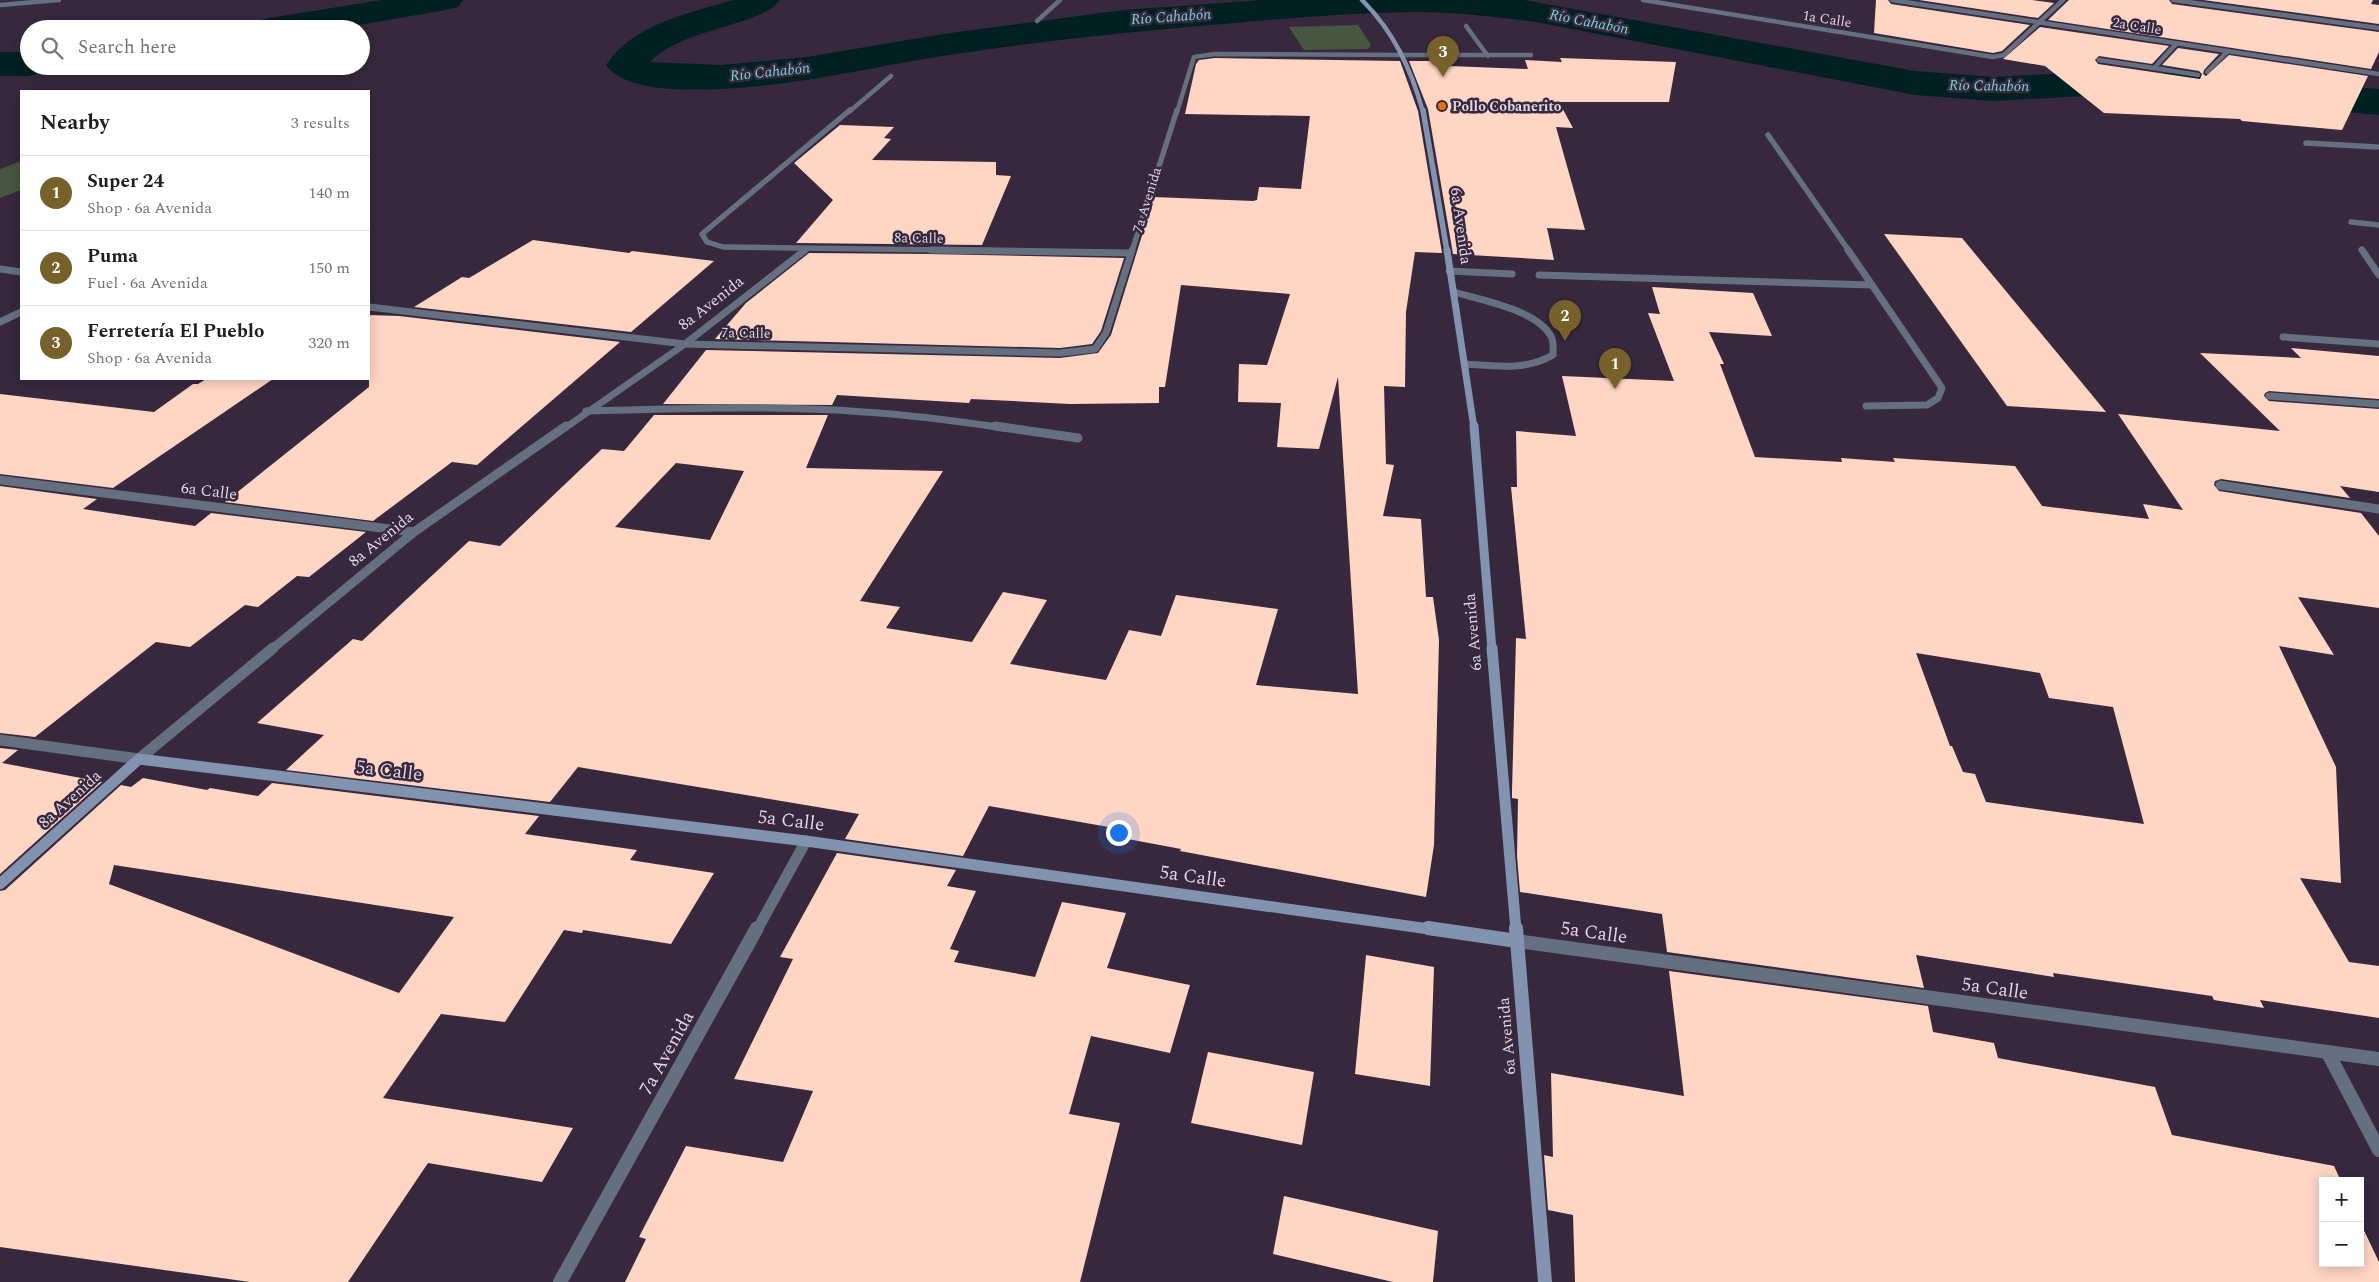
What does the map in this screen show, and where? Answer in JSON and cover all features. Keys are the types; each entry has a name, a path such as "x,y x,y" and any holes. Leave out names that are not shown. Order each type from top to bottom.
{"main road":[{"name":"6a Avenida","path":"1362,0 1376,15 1403,55 1413,76 1427,124 1445,228 1449,270 1473,417 1545,1282"},
{"name":"5a Calle","path":"139,759 806,841 1517,942"},
{"name":"8a Avenida","path":"0,884 139,759"}],"street":[{"path":"0,5 59,0"},
{"path":"1050,0 1059,0"},
{"path":"1038,21 1059,0"},
{"name":"1a Calle","path":"1643,0 1978,56 2004,55 2063,0"},
{"name":"2a Calle","path":"1892,0 2379,74"},
{"path":"2173,0 2379,28"},
{"path":"1466,26 1488,56"},
{"path":"2154,68 2176,44"},
{"path":"2207,72 2228,52"},
{"name":"7a Avenida","path":"1095,349 1106,333 1194,56 1200,54 1403,55"},
{"path":"1403,55 1531,55"},
{"path":"2099,60 2198,75"},
{"name":"8a Calle","path":"890,76 702,234 707,242 723,246 1131,253"},
{"path":"1768,135 1942,388 1938,398 1927,405 1866,406"},
{"path":"2306,143 2378,148"},
{"path":"2371,143 2378,148"},
{"path":"2352,222 2379,225"},
{"name":"8a Avenida","path":"139,759 414,532 685,344 806,248"},
{"path":"2362,250 2379,275"},
{"path":"0,270 20,272"},
{"path":"1449,270 1512,274"},
{"path":"1539,275 1872,285"},
{"path":"1454,292 1505,308 1538,322 1551,336 1552,342 1553,355 1542,363 1516,366 1465,364"},
{"name":"7a Calle","path":"370,307 685,344 1060,353 1095,349"},
{"path":"0,322 20,312"},
{"path":"2283,337 2379,344"},
{"path":"2269,396 2379,404"},
{"path":"586,411 735,408 835,410 951,421 1078,438"},
{"name":"6a Calle","path":"0,480 414,532"},
{"path":"2220,485 2379,509"},
{"name":"5a Calle","path":"0,740 139,759"},
{"name":"7a Avenida","path":"560,1282 806,841"},
{"name":"5a Calle","path":"1517,942 2379,1059"},
{"path":"2328,1053 2379,1150"}],"green space":[{"path":"1358,25 1371,45 1368,49 1304,50 1289,27"},
{"path":"20,162 20,190 0,198 0,169"}],"building":[{"path":"1876,0 1888,0 1891,4 2030,25 2002,51 1993,53 1874,33"},
{"path":"1919,0 2032,0 2054,3 2038,18"},
{"path":"2069,0 2169,0 2172,4 2379,32 2379,52 2371,69 2048,20"},
{"path":"2203,0 2373,0 2371,4 2379,5 2379,24"},
{"path":"2040,27 2169,46 2152,64 2099,56 2095,60 2098,64 2200,79 2202,74 2199,71 2162,65 2178,48 2219,54 2204,70 2203,74 2206,76 2229,55 2368,76 2342,130 2242,121 2240,119 2104,113 2045,66 2003,59"},
{"path":"1215,58 1400,61 1418,111 1442,253 1415,252 1406,312 1405,387 1384,386 1386,464 1394,465 1383,516 1421,519 1426,597 1433,597 1439,640 1434,845 1426,897 1180,851 1181,849 1117,837 1120,829 989,806 963,856 845,839 859,814 578,767 550,802 286,770 324,735 257,723 353,639 362,641 469,541 500,546 602,449 624,451 654,415 828,415 806,468 943,471 860,601 900,607 886,628 972,642 1003,592 1047,600 1010,664 1106,680 1129,630 1161,636 1176,595 1278,609 1256,685 1358,694 1338,377 1319,449 1277,447 1281,403 1238,402 1239,364 1267,365 1290,294 1181,285 1165,387 1159,387 1159,403 1070,404 971,399 969,403 837,395 832,405 663,404 706,350 1060,358 1098,353 1111,335 1154,197 1253,201 1257,200 1259,187 1301,189 1310,116 1185,114 1196,64 1199,60","holes":["676,463 744,471 710,540 615,527"]},
{"path":"1560,58 1676,62 1669,102 1559,102 1573,128 1556,127 1585,230 1547,228 1554,260 1453,254 1428,109 1409,61 1447,61 1449,66 1528,69 1525,60 1562,62"},
{"path":"840,125 894,127 884,138 891,139 872,160 996,162 996,175 1011,176 982,245 796,243 833,200 794,163"},
{"path":"1884,234 1962,238 2106,412 2007,406"},
{"path":"533,240 629,253 632,251 714,261 631,332 414,307 462,277 469,278"},
{"path":"809,253 1124,258 1101,331 1092,344 1060,348 715,339 746,303"},
{"path":"1652,287 1753,293 1772,336 1709,332 1724,364 1720,364 1755,457 1842,462 1841,458 1895,462 1893,458 2015,466 2042,506 2149,519 2143,504 2183,510 2118,414 2280,431 2200,353 2301,358 2291,348 2379,356 2379,399 2269,391 2264,396 2269,401 2379,409 2379,492 2340,486 2350,498 2221,479 2215,481 2214,485 2219,491 2361,513 2379,536 2379,608 2298,597 2334,655 2279,646 2336,767 2341,883 2300,878 2349,962 2379,966 2379,1018 2260,1000 2264,1008 2214,1000 2212,996 2053,973 2054,977 1916,955 1924,988 1667,952 1662,914 1520,892 1517,856 1518,799 1512,798 1512,791 1516,638 1526,639 1511,487 1517,487 1516,431 1576,436 1562,376 1674,381 1648,313 1660,314","holes":["1916,653 2040,673 2049,698 2113,707 2144,824 1986,802 1975,774 1963,772 1952,746 1950,746"]},
{"path":"370,315 399,316 620,342 477,465 452,462 373,521 225,502 369,387"},
{"path":"204,380 272,380 113,488 0,474 0,394 154,412 193,384 198,384"},
{"path":"0,486 97,499 83,509 195,526 211,513 366,532 309,577 297,576 258,607 245,605 190,647 156,642 35,737 0,733"},
{"path":"0,748 18,750 2,763 102,782 0,874"},
{"path":"143,778 207,790 210,788 258,796 272,783 539,816 525,834 637,850 630,860 714,873 671,944 583,930 582,933 564,930 505,1022 441,1014 383,1098 573,1128 542,1182 428,1163 348,1282 250,1282 0,1247 0,891 5,890 121,785 131,787","holes":["114,865 454,917 399,993 109,884"]},
{"path":"837,853 956,870 947,886 976,891 950,949 959,951 954,962 1035,977 1062,902 1126,913 1107,968 1190,985 1170,1053 1091,1036 1069,1114 1120,1123 1080,1282 625,1282 646,1239 639,1237 686,1146 783,1162 813,1091 734,1079 793,959 780,957"},
{"path":"1366,955 1434,967 1430,1086 1355,1074"},
{"path":"1669,971 1928,1006 1933,1032 1994,1043 1998,1058 2155,1087 2172,1135 2334,1166 2339,1177 2319,1177 2319,1267 2364,1267 2364,1230 2379,1262 2379,1282 1575,1282 1573,1215 1548,1210 1544,1155 1553,1157 1551,1073 1684,1096"},
{"path":"1208,1052 1314,1072 1302,1145 1191,1123"},
{"path":"1284,1196 1438,1231 1433,1282 1393,1282 1273,1254"}],"waterway":[{"name":"Río Cahabón","path":"324,20 446,0"},
{"name":"Río Cahabón","path":"763,0 690,25 655,40 639,51 626,65 645,75 721,77 807,69 943,45 1124,21 1320,6 1419,2 1489,6 1536,12 1915,83 1994,89 2104,83 2193,86 2379,102"},
{"name":"Río Cahabón","path":"0,64 20,64"}],"place":[{"name":"Ferretería El Pueblo","path":"1443,77"},
{"name":"Pollo Cobanerito","path":"1442,106"},
{"name":"Puma","path":"1565,341"},
{"name":"Super 24","path":"1615,389"}]}
